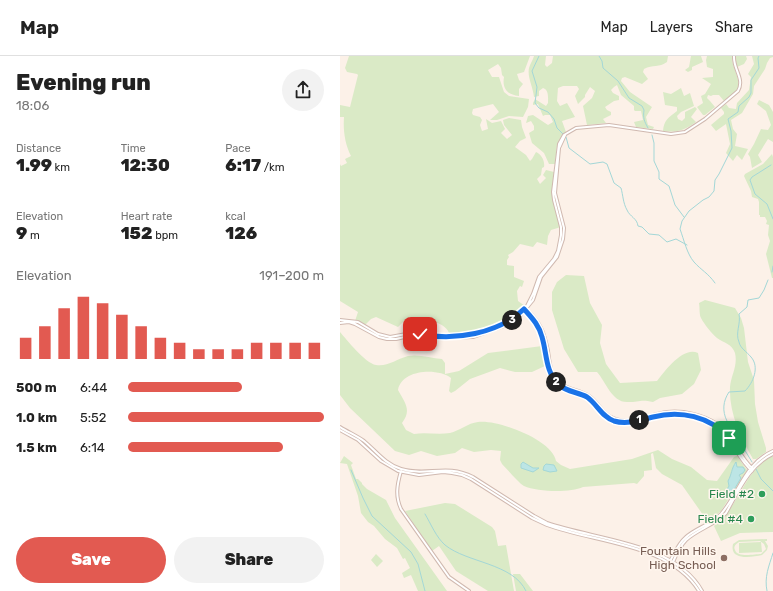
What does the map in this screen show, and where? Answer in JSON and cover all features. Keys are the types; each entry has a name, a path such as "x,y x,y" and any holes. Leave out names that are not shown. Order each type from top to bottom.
{"street":[{"path":"340,324 349,322 379,337 387,339 396,339 413,335 438,339 477,336 509,324 519,317 525,310 530,302 539,276 557,254 561,239 562,227 553,192 559,144 562,137 576,128 605,125 671,134 688,131 738,91 741,82 734,64 734,56"},
{"path":"340,320 358,322 378,334 386,336 412,333 437,336 466,335 475,334 509,321 525,310"},
{"path":"525,310 540,324 551,369 556,379 564,386 590,397 606,415 616,420 631,420 661,413 673,412 688,413 706,419 717,424 728,435 743,460 751,469"},
{"path":"340,428 361,442 387,465 402,471 419,475 443,472 462,475 471,479 532,518 547,525 639,549 671,563 689,574 702,591"},
{"path":"671,563 686,540 713,524 726,513 751,469 758,460 773,451"},
{"path":"751,469 773,454"},
{"path":"402,471 396,490 401,509 449,576 469,591"},
{"path":"671,563 684,574 699,591"}],"green space":[{"path":"349,56 530,56 524,72 517,74 519,80 523,84 519,89 519,96 511,94 506,90 504,77 498,64 488,70 492,77 499,77 504,92 509,96 529,99 528,107 523,117 509,116 497,120 490,120 499,112 493,104 473,109 472,113 473,115 480,117 482,120 480,125 482,131 488,129 486,119 492,123 501,121 505,129 501,133 507,139 512,135 504,125 503,120 509,118 521,120 526,138 520,141 515,147 526,155 530,161 536,152 543,158 544,167 542,168 541,175 537,179 540,184 546,178 543,175 546,170 554,172 552,196 561,227 551,230 548,236 547,245 537,242 533,247 520,244 508,255 507,265 514,266 514,277 524,281 522,287 520,286 517,291 518,301 525,306 514,318 471,334 450,336 445,327 440,324 429,321 413,322 410,317 398,327 376,317 371,319 365,325 355,321 358,312 340,301 340,164 341,166 347,163 345,159 351,156 345,137 344,117 340,117 340,105 350,107 358,75 347,72 345,68"},
{"path":"534,56 546,56 545,65 547,67 552,63 553,56 668,56 667,62 664,64 644,69 643,72 648,79 642,84 625,77 622,78 621,81 630,92 652,107 646,117 648,125 654,127 653,129 636,127 634,122 643,120 641,111 634,110 634,106 621,95 617,85 611,90 619,96 619,100 614,101 605,107 611,112 611,115 603,119 606,123 587,125 583,106 592,98 595,91 590,87 585,97 578,104 575,96 579,89 577,86 563,86 558,88 557,101 560,106 567,103 575,117 562,121 566,132 557,145 555,164 549,164 544,153 532,143 529,133 534,130 534,126 531,121 526,123 528,116 533,115 548,125 553,122 550,115 543,116 538,104 533,105 535,99 546,106 548,103 547,92 543,88 539,91 539,96 534,97 529,78 529,66"},
{"path":"691,56 701,56 703,62 692,67 692,70 688,72 685,70 689,67"},
{"path":"707,56 732,56 733,65 739,83 737,91 724,101 719,95 708,95 707,98 715,107 703,115 697,107 703,103 701,96 705,94 711,84 702,78 713,77 713,69 707,67"},
{"path":"735,56 746,56 747,59 744,64 737,67"},
{"path":"752,56 773,57 770,58 754,86 753,94 742,113 731,120 733,129 737,134 735,146 748,149 742,160 737,155 733,161 726,153 730,144 726,124 716,131 711,125 724,114 721,108 726,104 729,108 736,109 737,103 749,90 751,77 748,74 754,64"},
{"path":"681,88 684,96 690,93 694,106 681,112 677,116 678,119 682,121 685,118 685,112 695,107 697,109 691,117 696,122 681,130 673,132 663,131 665,122 677,111 677,107 665,105 663,92 671,94"},
{"path":"759,100 769,105 773,112 773,142 768,139 758,155 762,162 752,168 748,154 761,129 768,130 771,125 766,111 757,104"},
{"path":"772,154 773,278 766,254 770,241 768,235 769,225 766,224 767,221 765,217 760,217 758,199 752,197 751,191 744,176 763,164"},
{"path":"566,275 584,276 590,303 602,325 600,343 606,364 620,383 657,381 681,356 692,352 698,353 701,370 694,384 682,394 660,398 653,402 628,402 622,401 614,396 597,372 578,372 564,349 552,310 552,292 557,282"},
{"path":"705,300 735,308 741,318 744,328 748,362 754,380 755,404 758,422 766,448 766,452 756,459 753,459 744,442 736,424 731,406 730,387 736,362 735,353 730,346 720,340 708,329 702,320 699,303"},
{"path":"340,332 356,351 376,365 384,365 408,356 425,356 442,359 445,363 445,374 459,371 488,353 542,346 547,365 532,372 515,372 500,368 470,379 451,393 449,391 451,378 445,375 421,372 406,378 401,383 398,390 407,410 407,414 402,423 406,430 414,434 450,433 467,425 478,422 487,422 510,427 523,432 545,446 553,453 556,461 570,469 632,459 658,450 672,459 691,467 707,480 717,481 734,457 737,456 747,470 721,511 708,522 682,485 662,474 656,468 653,453 651,454 652,470 644,471 644,476 637,484 583,487 554,491 537,490 524,486 502,464 500,460 501,451 491,450 474,452 462,448 455,453 437,456 421,451 409,455 395,451 350,408 340,395"},
{"path":"344,456 353,463 351,465 356,479 358,479 367,489 386,500 395,518 447,591 418,591 411,575 404,578 402,573 410,568 405,558 403,559 397,548 385,539 361,513 358,496 347,464 340,463"},
{"path":"773,456 773,532 740,533 721,541 714,526 730,509 755,470 763,462"},
{"path":"445,503 455,504 492,527 495,531 498,546 506,545 514,591 488,591 456,571 439,546 432,551 405,511"},
{"path":"767,539 767,541 765,541 768,546 767,550 762,555 742,557 734,553 733,549 733,544 739,540","holes":["760,541 764,544 766,549 761,554 743,555 739,554 734,549 735,545 739,542"]},
{"path":"761,542 762,552 739,553 739,543"},
{"path":"376,554 383,561 377,567 371,560"},
{"path":"513,574 520,574 533,591 516,591"}],"water":[{"path":"523,462 533,468 539,468 533,472 521,468 521,464"},
{"path":"736,462 737,467 743,467 745,470 739,475 741,478 729,494 726,491 729,486 728,481"},
{"path":"546,464 554,465 557,471 550,472 543,470"}],"waterway":[{"path":"539,56 532,71 537,87 535,103 539,108 548,112 554,119 557,128 566,137 569,148 590,164 603,162 607,164 614,183 621,188 627,210 638,226 642,227 649,234 659,235 667,242 676,239 687,245"},
{"path":"599,56 602,61 603,68 618,81 629,98 642,106 644,110 644,119 648,128"},
{"path":"715,283 692,259 680,229 682,221 689,211 709,197 714,191 715,180 732,148 731,131 728,119 738,112 739,106 749,97 751,93 751,80 759,68 759,56"},
{"path":"652,135 654,143 654,161 659,172 659,179 669,186 675,205 684,217"},
{"path":"771,165 752,177 750,180 755,194 767,204 773,219"},
{"path":"772,272 773,266"},
{"path":"752,462 727,421 724,414 724,406 725,399 729,392 745,391 753,379 755,370 754,361 741,346 738,339 739,314 747,307 748,300 759,298 768,280"},
{"path":"756,469 761,479 773,491"},
{"path":"351,470 372,516 411,552 418,564 425,591"},
{"path":"425,514 436,534 445,545 454,551 489,564 511,575 520,582 526,591"},
{"path":"767,591 767,576 773,553"}],"place":[{"name":"Field #2","path":"762,494"},
{"name":"Field #4","path":"751,519"},
{"name":"Fountain Hills High School","path":"724,558"}],"route":[{"path":"420,334 437,336 475,334 509,321 516,317 524,309 535,320 542,336 549,370 554,380 564,388 587,397 609,419 616,422 630,423 668,414 688,415 697,417 714,425 729,438"}]}
